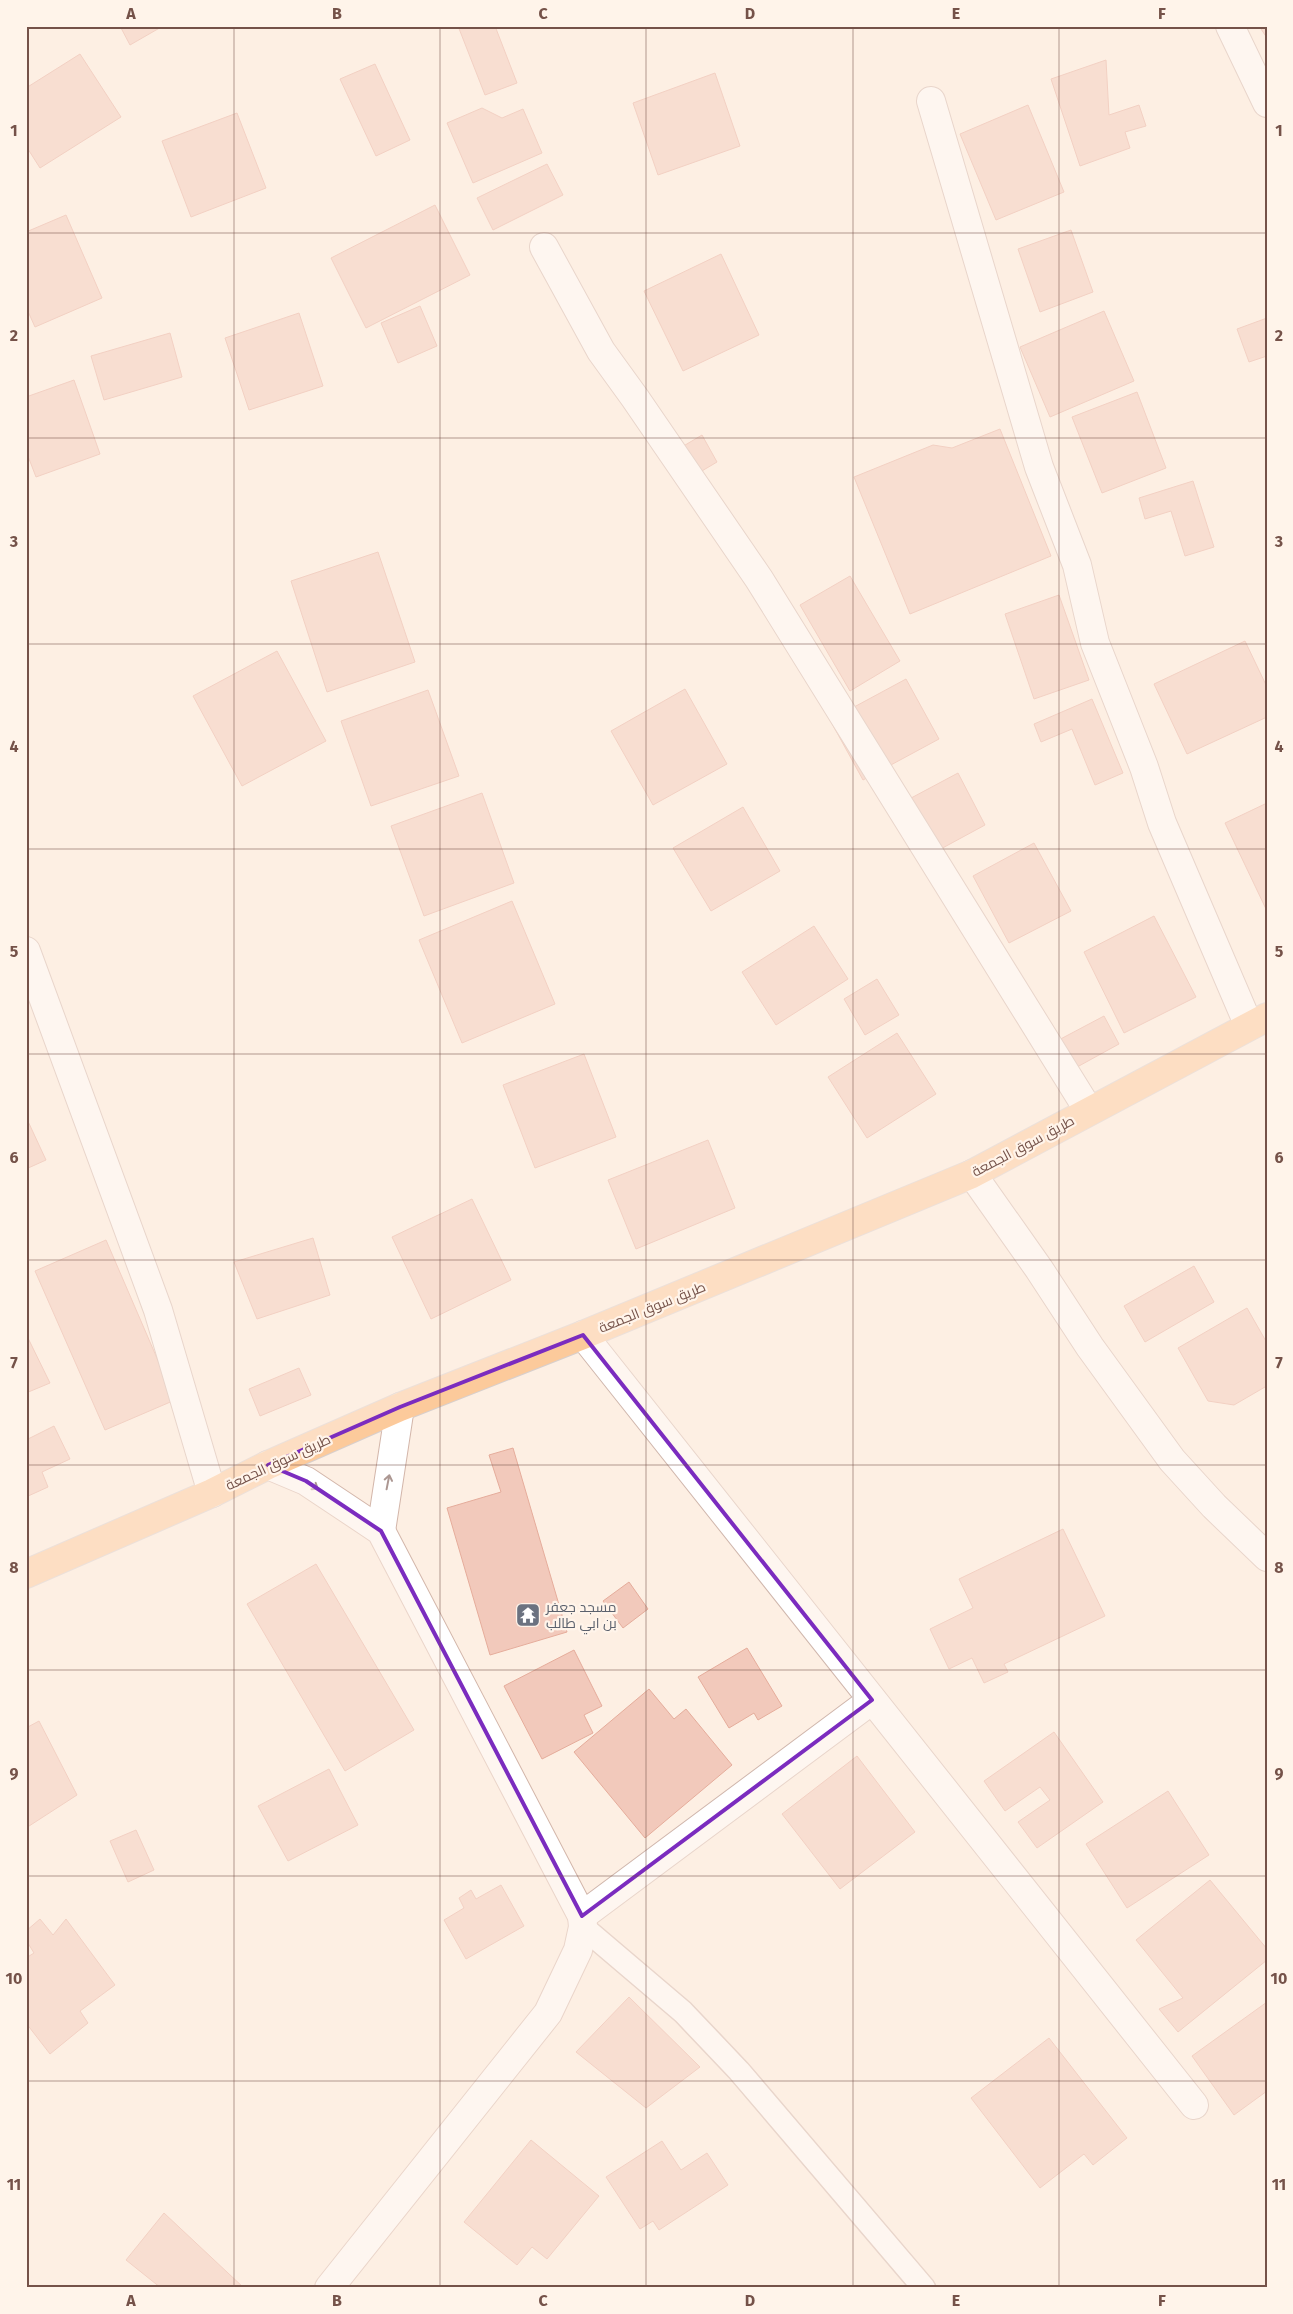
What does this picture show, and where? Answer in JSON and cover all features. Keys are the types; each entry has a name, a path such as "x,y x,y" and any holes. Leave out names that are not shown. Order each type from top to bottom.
{"main road":[{"name":"طريق سوق الجمعة","path":"26,1574 212,1494 268,1464 400,1407 583,1335 972,1174 1258,1022"}],"street":[{"path":"1230,26 1267,103"},
{"path":"931,102 1039,467 1077,565 1095,644 1144,766 1162,824 1258,1022"},
{"path":"544,247 574,306 600,350 759,579 1089,1111"},
{"path":"26,952 158,1310 212,1494"},
{"path":"972,1174 1039,1269 1090,1347 1172,1460 1214,1506 1267,1557"},
{"path":"583,1335 812,1621 872,1700 1194,2106"},
{"path":"380,1531 400,1407"},
{"path":"268,1464 306,1481 380,1531 582,1921 578,1950 548,2013 329,2288"},
{"path":"582,1921 872,1700"}],"lane":[{"path":"582,1921 683,2012 745,2079 924,2288"}],"highlighted area":[{"path":"583,1335 872,1700 582,1916 381,1531 306,1481 268,1465 400,1407"}],"building":[{"path":"120,26 163,26 130,45"},
{"path":"458,26 495,26 517,83 485,95"},
{"path":"1259,26 1267,26 1267,38"},
{"path":"80,54 121,117 40,168 26,146 26,88"},
{"path":"1106,60 1109,115 1139,105 1146,126 1125,132 1130,148 1080,166 1051,79"},
{"path":"375,64 410,140 376,156 340,79"},
{"path":"715,73 740,146 658,175 633,103"},
{"path":"1028,105 1064,192 996,220 960,134"},
{"path":"482,108 502,118 523,109 542,153 473,183 447,123"},
{"path":"237,113 266,188 191,217 162,141"},
{"path":"547,164 563,195 493,230 477,198"},
{"path":"435,205 470,275 366,328 331,258"},
{"path":"66,215 102,298 35,327 26,307 26,232"},
{"path":"1071,230 1093,292 1040,312 1018,249"},
{"path":"721,254 759,335 683,371 644,291"},
{"path":"420,306 437,346 398,363 381,323"},
{"path":"1104,311 1134,381 1050,417 1020,347"},
{"path":"299,313 323,386 249,410 225,338"},
{"path":"1267,318 1267,356 1249,362 1237,329"},
{"path":"170,333 182,377 104,400 91,356"},
{"path":"74,380 100,454 36,477 26,451 26,397"},
{"path":"1137,392 1166,468 1102,493 1072,417"},
{"path":"1000,429 1051,556 910,614 854,477 933,445 952,448"},
{"path":"702,435 717,462 685,481 670,454"},
{"path":"1193,481 1214,547 1185,556 1171,511 1145,519 1139,498"},
{"path":"378,552 415,662 327,692 291,581"},
{"path":"850,576 900,661 850,691 800,605"},
{"path":"1059,595 1089,680 1034,699 1005,614"},
{"path":"1245,641 1267,687 1267,717 1187,754 1154,684"},
{"path":"277,651 326,741 242,786 193,696"},
{"path":"906,679 939,739 863,780 830,720"},
{"path":"685,689 727,764 653,805 611,731"},
{"path":"428,690 459,776 371,806 341,721"},
{"path":"1092,699 1123,773 1095,785 1072,729 1041,742 1034,724"},
{"path":"958,773 985,825 926,857 898,805"},
{"path":"482,793 514,883 424,916 391,826"},
{"path":"1267,803 1267,909 1266,909 1225,823"},
{"path":"743,807 780,871 711,911 673,848"},
{"path":"1034,843 1071,911 1009,943 973,876"},
{"path":"512,901 555,1004 462,1043 419,940"},
{"path":"1154,916 1196,997 1124,1033 1084,952"},
{"path":"814,926 848,979 776,1025 742,972"},
{"path":"877,979 899,1015 865,1035 844,999"},
{"path":"1104,1016 1119,1044 1068,1072 1053,1043"},
{"path":"897,1033 936,1094 867,1138 828,1077"},
{"path":"584,1054 616,1137 535,1168 503,1085"},
{"path":"26,1117 46,1160 26,1169"},
{"path":"708,1140 735,1208 636,1249 608,1180"},
{"path":"472,1199 511,1280 431,1319 392,1237"},
{"path":"313,1238 330,1295 257,1319 234,1262"},
{"path":"106,1240 175,1400 105,1430 35,1271"},
{"path":"1194,1266 1214,1302 1145,1342 1124,1306"},
{"path":"1247,1308 1267,1343 1267,1389 1265,1387 1234,1405 1208,1401 1178,1348"},
{"path":"26,1334 50,1383 26,1393"},
{"path":"299,1368 311,1395 260,1416 249,1389"},
{"path":"54,1426 70,1459 42,1472 48,1487 26,1497 26,1440"},
{"path":"513,1448 567,1632 490,1655 447,1508 501,1492 489,1455"},
{"path":"1063,1529 1105,1616 1004,1664 1008,1672 984,1683 972,1658 949,1669 930,1629 973,1608 959,1579"},
{"path":"316,1564 414,1730 345,1771 247,1604"},
{"path":"629,1582 648,1609 623,1628 603,1601"},
{"path":"747,1648 782,1706 758,1720 754,1713 729,1728 698,1677"},
{"path":"574,1650 602,1706 584,1715 593,1733 542,1759 504,1686"},
{"path":"649,1689 674,1719 686,1709 732,1765 645,1838 574,1752"},
{"path":"39,1721 77,1795 26,1828 26,1728"},
{"path":"1054,1732 1103,1802 1037,1848 1018,1822 1050,1800 1040,1787 1005,1811 984,1781"},
{"path":"857,1756 915,1832 840,1889 782,1814"},
{"path":"329,1769 358,1825 288,1861 258,1806"},
{"path":"1168,1791 1209,1855 1127,1908 1086,1844"},
{"path":"136,1830 154,1870 128,1882 110,1841"},
{"path":"1210,1880 1267,1949 1267,1960 1178,2032 1159,2009 1183,1998 1136,1940"},
{"path":"501,1885 524,1926 466,1959 444,1920 464,1908 459,1898 471,1890 476,1899"},
{"path":"40,1919 53,1935 66,1919 115,1985 80,2011 88,2023 50,2054 26,2023 26,1958 34,1953 26,1940 26,1931"},
{"path":"629,1997 700,2067 646,2108 576,2052"},
{"path":"1267,2002 1267,2091 1234,2115 1192,2056"},
{"path":"1049,2038 1127,2138 1093,2165 1084,2154 1040,2188 971,2098"},
{"path":"531,2140 599,2196 547,2259 532,2247 517,2265 464,2222"},
{"path":"662,2141 681,2170 707,2153 728,2185 659,2230 653,2221 640,2229 606,2177"},
{"path":"164,2213 244,2288 161,2288 126,2260"}],"place":[{"name":"مسجد جعفر بن ابي طالب","path":"528,1615"}]}
